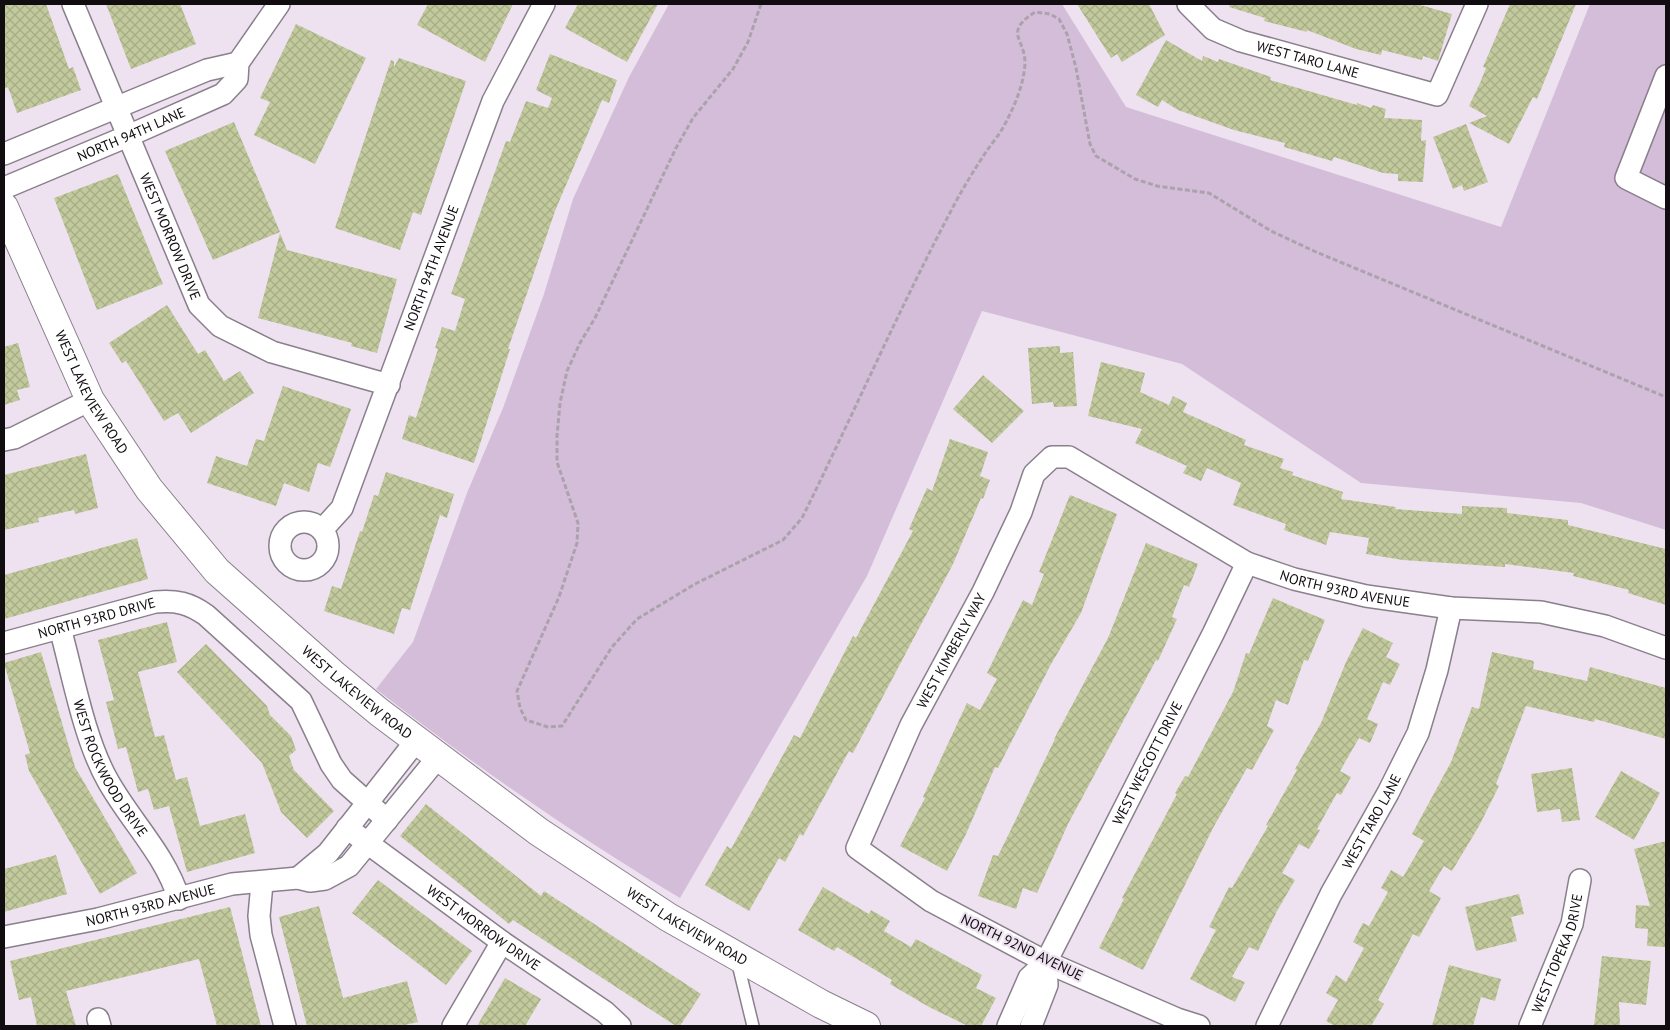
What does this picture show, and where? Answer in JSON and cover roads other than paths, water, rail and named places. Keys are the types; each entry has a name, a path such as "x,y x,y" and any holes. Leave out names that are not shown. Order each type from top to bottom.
{"street":[{"name":"WEST MORROW DRIVE","path":"73,4 199,305 220,326 272,352 389,385"},
{"name":"NORTH 94TH LANE","path":"4,188 223,94 237,79 238,63 279,4"},
{"name":"NORTH 94TH AVENUE","path":"322,530 342,508 493,101 544,4"},
{"name":"WEST TARO LANE","path":"1188,4 1213,29 1241,41 1437,95 1477,4"},
{"path":"4,154 207,70 238,63"},
{"path":"1666,76 1626,178 1666,198"},
{"name":"WEST LAKEVIEW ROAD","path":"4,207 90,400 149,490 217,571 333,674 416,741 439,756 464,778 539,832 668,917 821,1004 866,1026"},
{"path":"4,440 14,438 90,400"},
{"name":"NORTH 93RD AVENUE","path":"1052,457 1069,457 1247,563 1294,579 1366,596 1450,608 1541,612 1605,626 1666,648"},
{"name":"WEST KIMBERLY WAY","path":"857,848 912,724 983,592 1021,512 1034,474 1052,457"},
{"name":"WEST WESCOTT DRIVE","path":"1008,1026 1029,978 1046,962 1213,634 1247,563"},
{"name":"NORTH 93RD DRIVE","path":"4,643 155,602 179,602 192,605 206,615 301,701 331,764 342,780 367,804"},
{"name":"WEST TARO LANE","path":"1267,1026 1331,894 1388,793 1418,733 1436,670 1450,608"},
{"name":"WEST ROCKWOOD DRIVE","path":"60,628 94,750 108,781 173,879 179,899"},
{"path":"298,878 328,853 416,741"},
{"name":"NORTH 93RD AVENUE","path":"4,937 98,919 232,884 262,883 298,878 310,881 325,879 349,866 439,756"},
{"path":"367,804 386,820"},
{"name":"WEST MORROW DRIVE","path":"347,828 502,942 605,1012 620,1026"},
{"name":"NORTH 92ND AVENUE","path":"857,848 931,901 1046,962 1177,1019 1199,1026"},
{"name":"WEST TOPEKA DRIVE","path":"1530,1026 1572,924 1580,880"},
{"path":"262,883 259,916 261,935 285,1026"},
{"path":"453,1026 502,942"},
{"name":"WEST WESCOTT DRIVE","path":"1031,1026 1047,985 1046,962"}],"lane":[{"path":"736,956 753,1026"}]}
